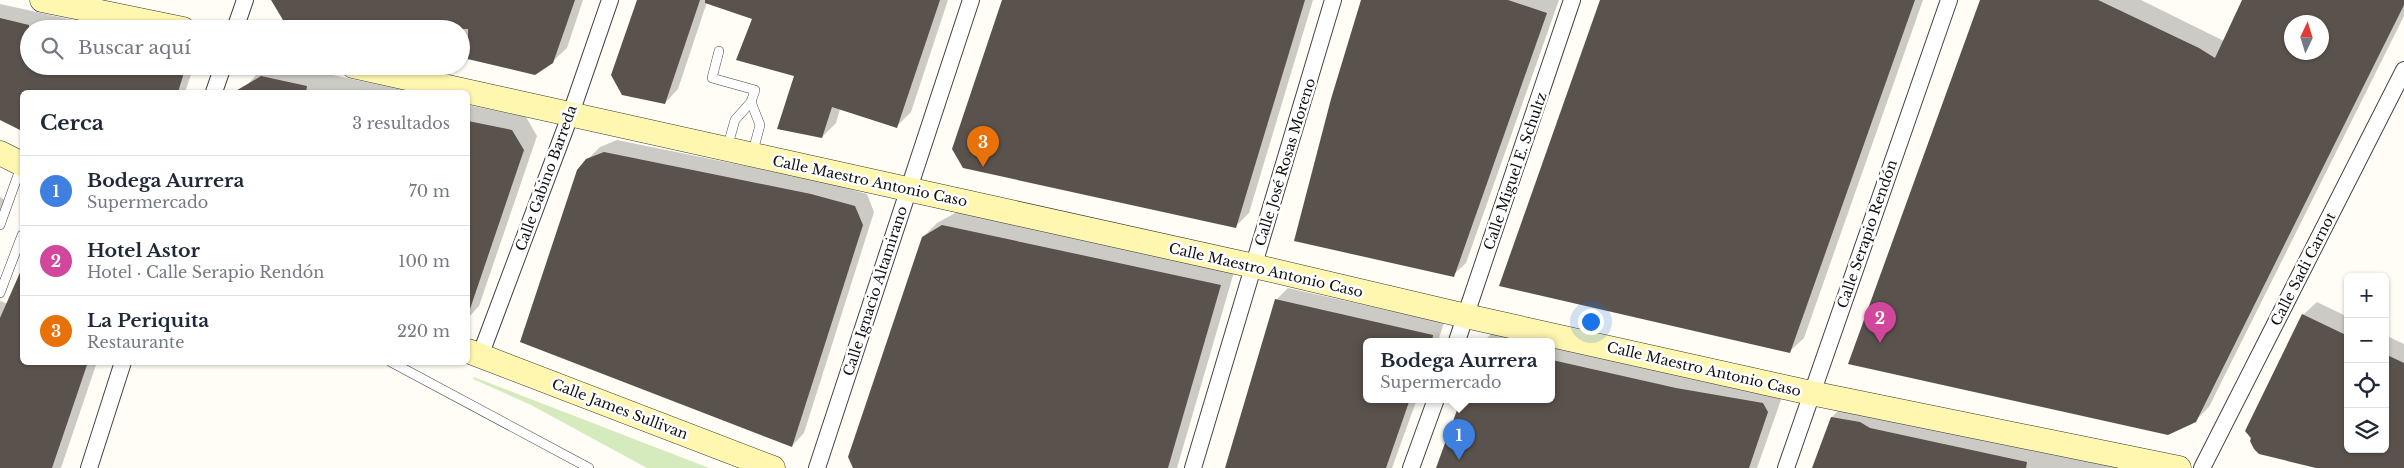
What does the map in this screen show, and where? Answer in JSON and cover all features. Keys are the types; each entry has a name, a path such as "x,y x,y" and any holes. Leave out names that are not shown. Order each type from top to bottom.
{"main road":[{"path":"42,0 139,20"},
{"name":"Calle Maestro Antonio Caso","path":"392,75 457,90"},
{"name":"Calle Maestro Antonio Caso","path":"470,93 1254,266 1466,316 1812,393 2179,468"},
{"path":"0,153 20,163"},
{"name":"Calle James Sullivan","path":"474,353 773,468"}],"street":[{"path":"238,20 245,0"},
{"name":"Calle Gabino Barreda","path":"474,353 570,116 610,0"},
{"name":"Calle Ignacio Altamirano","path":"817,468 971,0"},
{"name":"Calle José Rosas Moreno","path":"1193,468 1333,0"},
{"name":"Calle Miguel E. Schultz","path":"1458,338 1572,0"},
{"name":"Calle Serapio Rendón","path":"1786,468 1950,0"},
{"name":"Calle Sadi Carnot","path":"2202,468 2404,70"},
{"path":"215,90 220,75"},
{"path":"89,468 122,365"},
{"path":"1411,468 1435,403"}],"lane":[{"path":"720,51 712,78 755,90 752,102 735,120 727,149"},
{"path":"752,102 760,125 752,155"},
{"path":"0,225 20,170"},
{"path":"0,293 20,240"},
{"path":"396,365 589,468"}],"green space":[{"path":"474,377 709,468 647,468 531,405 473,379"}],"building":[{"path":"271,0 575,0 553,63 535,75 470,59 470,20 283,20"},
{"path":"637,0 700,0 665,104 622,95 611,75"},
{"path":"705,0 940,0 897,128 832,107 822,138 777,129 794,76 736,60 752,19 705,3"},
{"path":"1002,0 1305,0 1236,228 963,168 952,149"},
{"path":"1361,0 1508,0 1547,13 1454,277 1294,241 1331,99"},
{"path":"1600,0 1915,0 1790,353 1499,286"},
{"path":"1980,0 2098,0 2199,48 2215,58 2242,0 2404,0 2404,5 2196,422 2168,435 1848,364"},
{"path":"0,18 20,23 20,75 183,76 179,90 20,90 20,130 0,120"},
{"path":"261,76 307,86 306,90 237,90"},
{"path":"470,121 512,130 524,150 470,309"},
{"path":"604,152 811,194 855,206 863,225 792,447 520,342 577,170 586,159"},
{"path":"942,225 1221,285 1168,468 853,468 848,457 922,237"},
{"path":"20,273 20,365 87,365 52,468 0,468 0,318"},
{"path":"1275,299 1433,335 1432,338 1363,338 1363,403 1409,403 1386,468 1225,468"},
{"path":"2302,314 2344,334 2344,453 2389,453 2389,356 2404,363 2404,468 2316,468 2259,454 2254,449 2250,441 2251,438 2245,431"},
{"path":"1555,361 1676,388 1763,403 1768,412 1749,468 1436,468 1460,403 1555,403"},
{"path":"1831,417 1860,422 1870,428 2027,462 2026,468 1812,468"}],"place":[{"name":"La Periquita","path":"983,167"},
{"name":"Hotel Astor","path":"1880,343"},
{"name":"Bodega Aurrera","path":"1459,460"}]}
